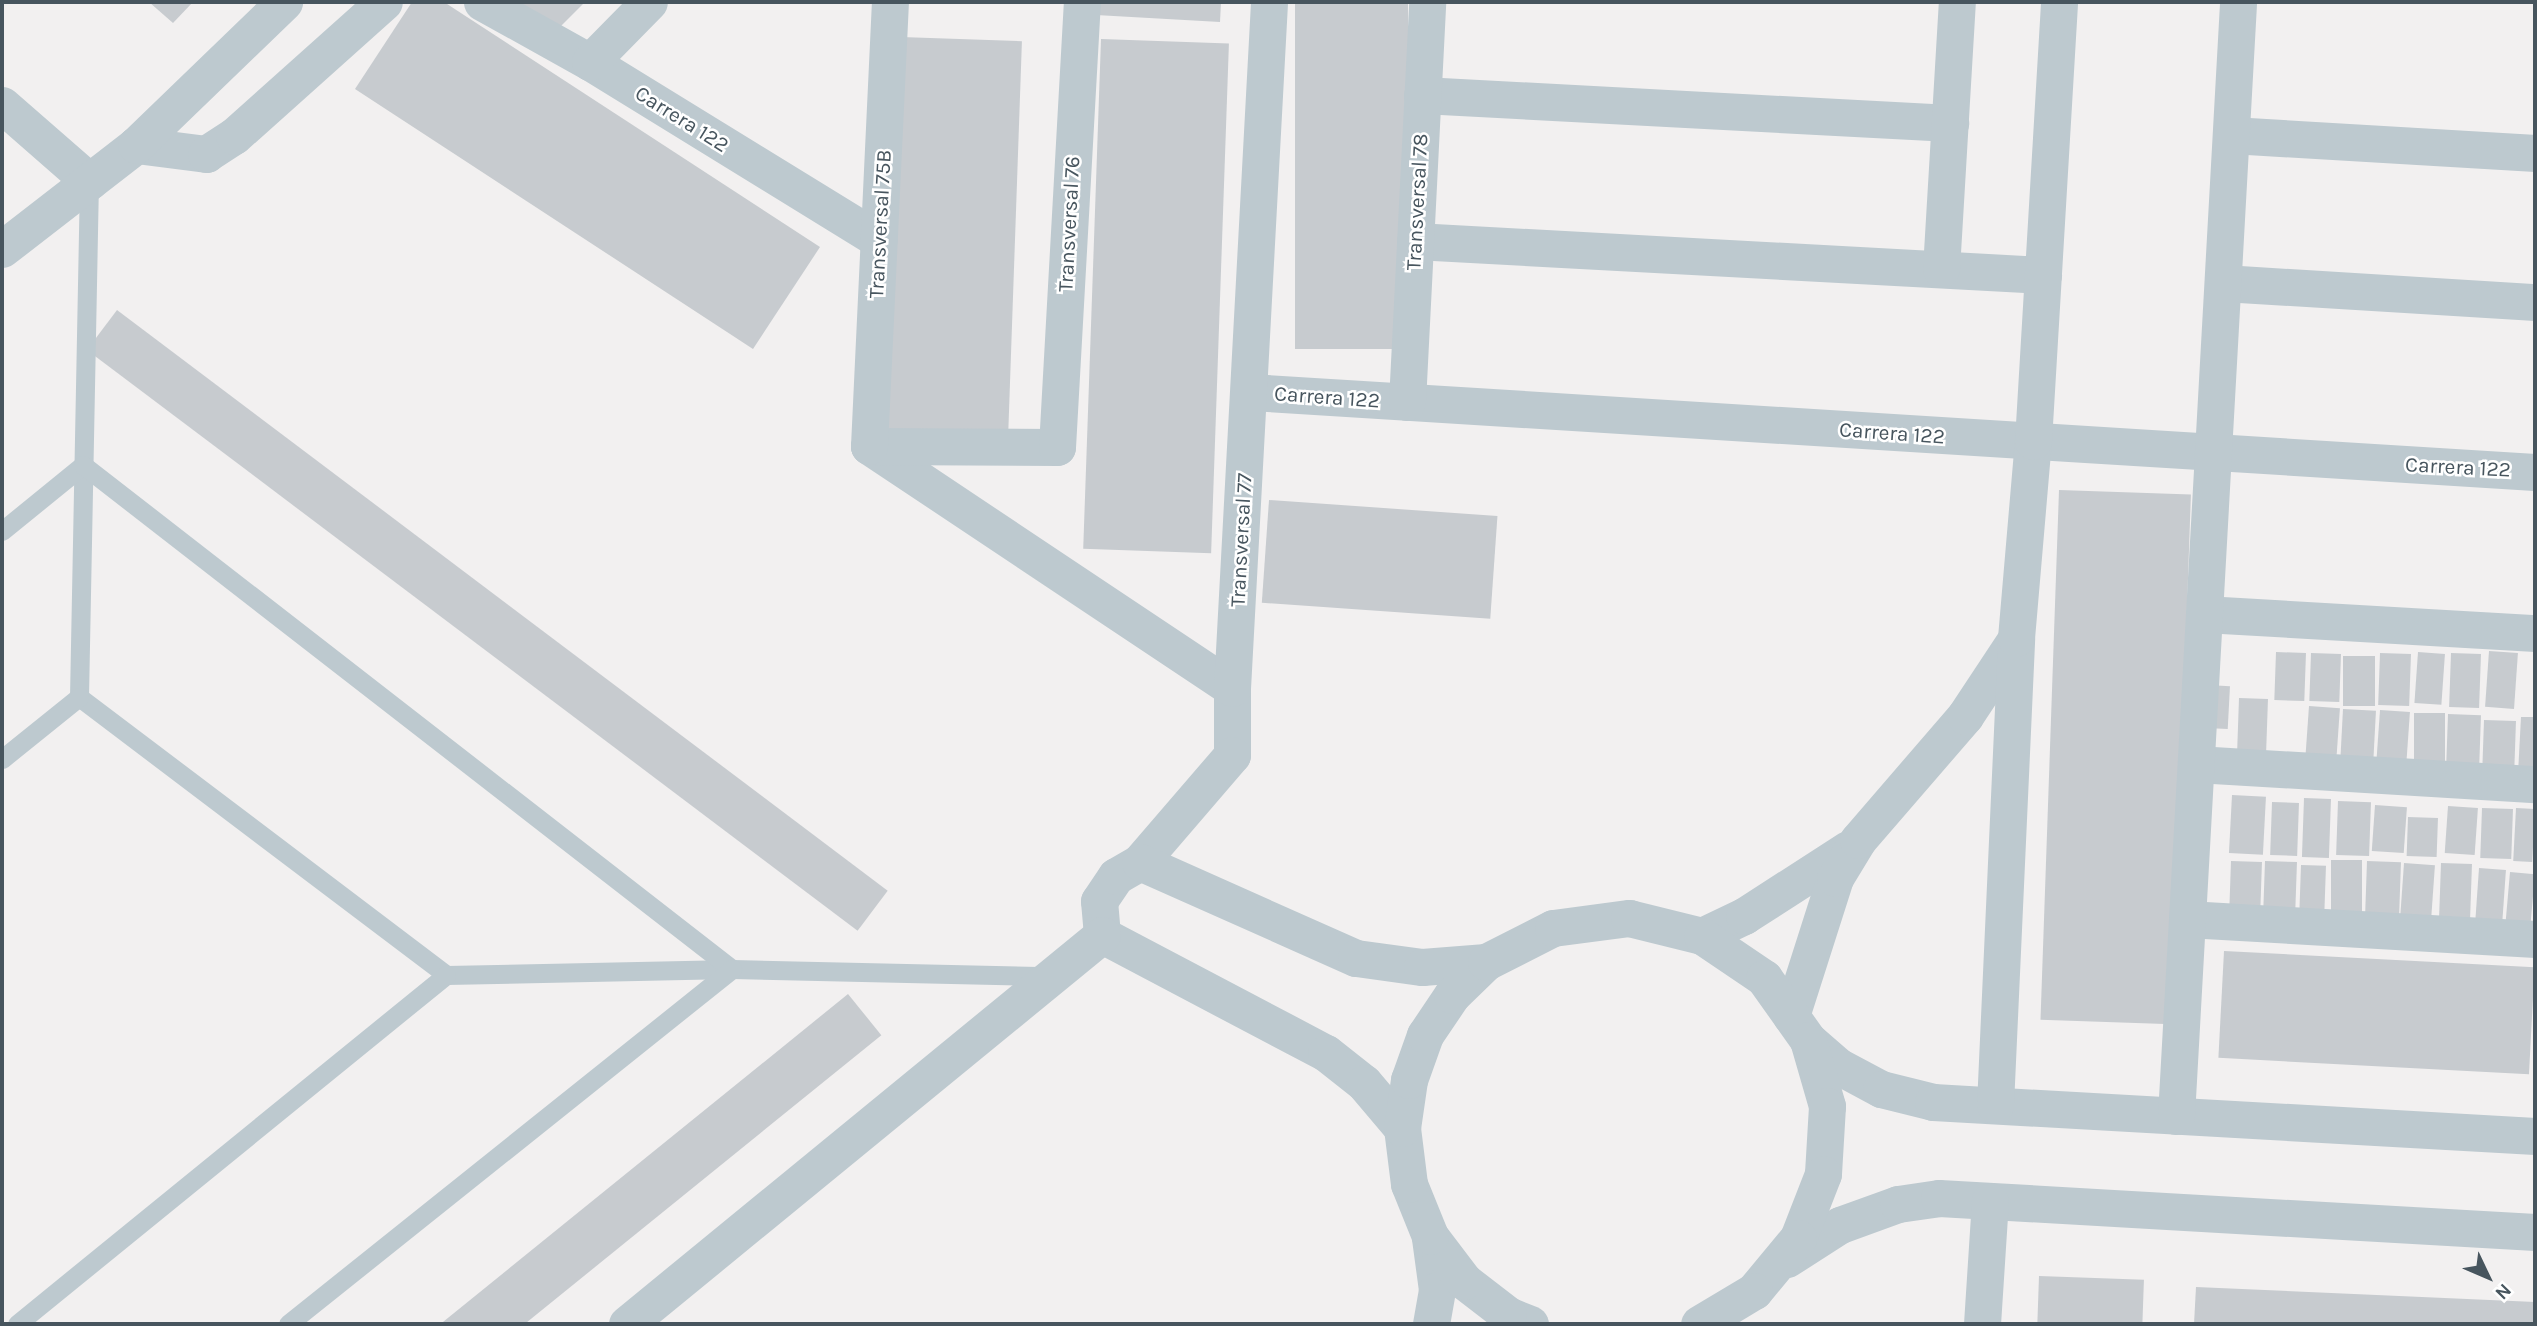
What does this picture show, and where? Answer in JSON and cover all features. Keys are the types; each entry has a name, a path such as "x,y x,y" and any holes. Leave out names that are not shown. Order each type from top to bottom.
{"street":[{"path":"2,249 136,145 284,2"},
{"path":"136,145 206,154 244,127 384,2"},
{"name":"Carrera 122","path":"482,2 590,62 879,240"},
{"path":"590,62 649,2"},
{"name":"Transversal 75B","path":"869,446 890,2"},
{"name":"Transversal 76","path":"869,446 1057,447 1082,2"},
{"name":"Transversal 77","path":"1102,935 1099,901 1116,876 1140,862 1232,755 1232,688 1269,2"},
{"name":"Transversal 78","path":"1407,402 1427,2"},
{"path":"1941,269 1957,2"},
{"path":"1995,1105 2016,638 2033,442 2059,2"},
{"path":"2176,1116 2238,2"},
{"path":"1422,95 1950,123"},
{"path":"2,105 89,181"},
{"path":"2231,135 2535,153"},
{"path":"1415,241 2043,275"},
{"path":"2223,283 2535,302"},
{"name":"Carrera 122","path":"1250,392 2535,472"},
{"path":"869,446 1232,688"},
{"path":"2204,614 2535,633"},
{"path":"1699,1324 1754,1291 1780,1263 1798,1238 1823,1174 1827,1106 1799,1028 1820,917 1835,878 1858,840 1965,716 2016,638"},
{"path":"2196,764 2535,784"},
{"path":"1702,936 1815,874 1858,840"},
{"path":"1140,862 1356,958 1422,967 1486,962"},
{"path":"1431,1324 1437,1290 1430,1237 1409,1184 1402,1128 1409,1080 1426,1035 1452,995 1486,962 1553,928 1629,918 1702,936 1764,978 1799,1028 1838,1066 1881,1089 1933,1102 2535,1136"},
{"path":"2187,919 2535,939"},
{"path":"627,1324 1102,935 1326,1053 1364,1083 1402,1128"},
{"path":"1780,1263 1840,1224 1898,1204 1939,1198 2535,1232"},
{"path":"1982,1324 1990,1201"},
{"path":"1430,1237 1464,1281 1508,1315 1530,1324"}],"lane":[{"path":"79,698 89,181"},
{"path":"2,531 83,465"},
{"path":"83,465 732,969"},
{"path":"2,759 79,698"},
{"path":"79,698 446,975"},
{"path":"288,1324 732,969"},
{"path":"17,1324 446,975 732,969 1053,976"}],"building":[{"path":"149,2 193,2 173,23"},
{"path":"412,2 444,2 820,247 753,349 355,89"},
{"path":"514,2 585,2 550,37"},
{"path":"1097,2 1221,2 1220,22 1096,15"},
{"path":"1295,2 1408,2 1408,349 1295,349"},
{"path":"901,37 1022,41 1008,436 887,432"},
{"path":"1101,39 1229,43 1211,553 1083,549"},
{"path":"117,310 888,891 858,931 87,350"},
{"path":"2059,490 2191,495 2172,1024 2041,1020"},
{"path":"1269,500 1497,516 1490,619 1262,603"},
{"path":"2489,651 2518,653 2514,709 2485,707"},
{"path":"2276,652 2306,653 2304,701 2274,700"},
{"path":"2418,652 2445,654 2441,705 2414,703"},
{"path":"2311,653 2341,654 2339,702 2309,701"},
{"path":"2380,653 2411,654 2409,706 2378,705"},
{"path":"2451,653 2481,654 2479,708 2449,707"},
{"path":"2343,656 2375,656 2375,706 2343,706"},
{"path":"2208,685 2230,686 2228,729 2206,728"},
{"path":"2239,698 2268,699 2266,761 2237,760"},
{"path":"2309,706 2340,708 2336,762 2305,760"},
{"path":"2343,709 2376,711 2373,766 2340,764"},
{"path":"2380,710 2410,712 2406,765 2376,763"},
{"path":"2414,713 2445,713 2445,768 2414,768"},
{"path":"2448,714 2481,715 2479,770 2446,769"},
{"path":"2521,717 2535,717 2535,775 2518,774"},
{"path":"2484,720 2516,721 2514,773 2482,772"},
{"path":"2232,795 2266,797 2263,855 2229,853"},
{"path":"2304,798 2331,799 2329,858 2302,857"},
{"path":"2338,801 2371,802 2369,856 2336,855"},
{"path":"2272,802 2299,803 2297,856 2270,855"},
{"path":"2375,805 2407,807 2404,853 2372,851"},
{"path":"2448,806 2478,808 2475,855 2445,853"},
{"path":"2482,808 2513,809 2511,859 2480,858"},
{"path":"2516,808 2535,809 2532,862 2513,861"},
{"path":"2408,817 2438,818 2437,857 2407,856"},
{"path":"2331,860 2362,860 2362,915 2331,915"},
{"path":"2231,861 2262,862 2260,915 2229,914"},
{"path":"2265,861 2297,862 2295,914 2263,913"},
{"path":"2367,861 2401,862 2399,916 2365,915"},
{"path":"2404,863 2435,865 2431,920 2400,918"},
{"path":"2441,863 2472,864 2470,924 2439,923"},
{"path":"2301,865 2326,866 2324,917 2299,916"},
{"path":"2479,868 2506,870 2502,921 2475,919"},
{"path":"2510,872 2535,874 2531,922 2506,920"},
{"path":"2224,951 2535,967 2529,1074 2218,1058"},
{"path":"848,994 881,1035 525,1324 441,1324"},
{"path":"2039,1276 2144,1280 2142,1324 2037,1324"},
{"path":"2196,1287 2535,1302 2535,1324 2194,1324"}]}
